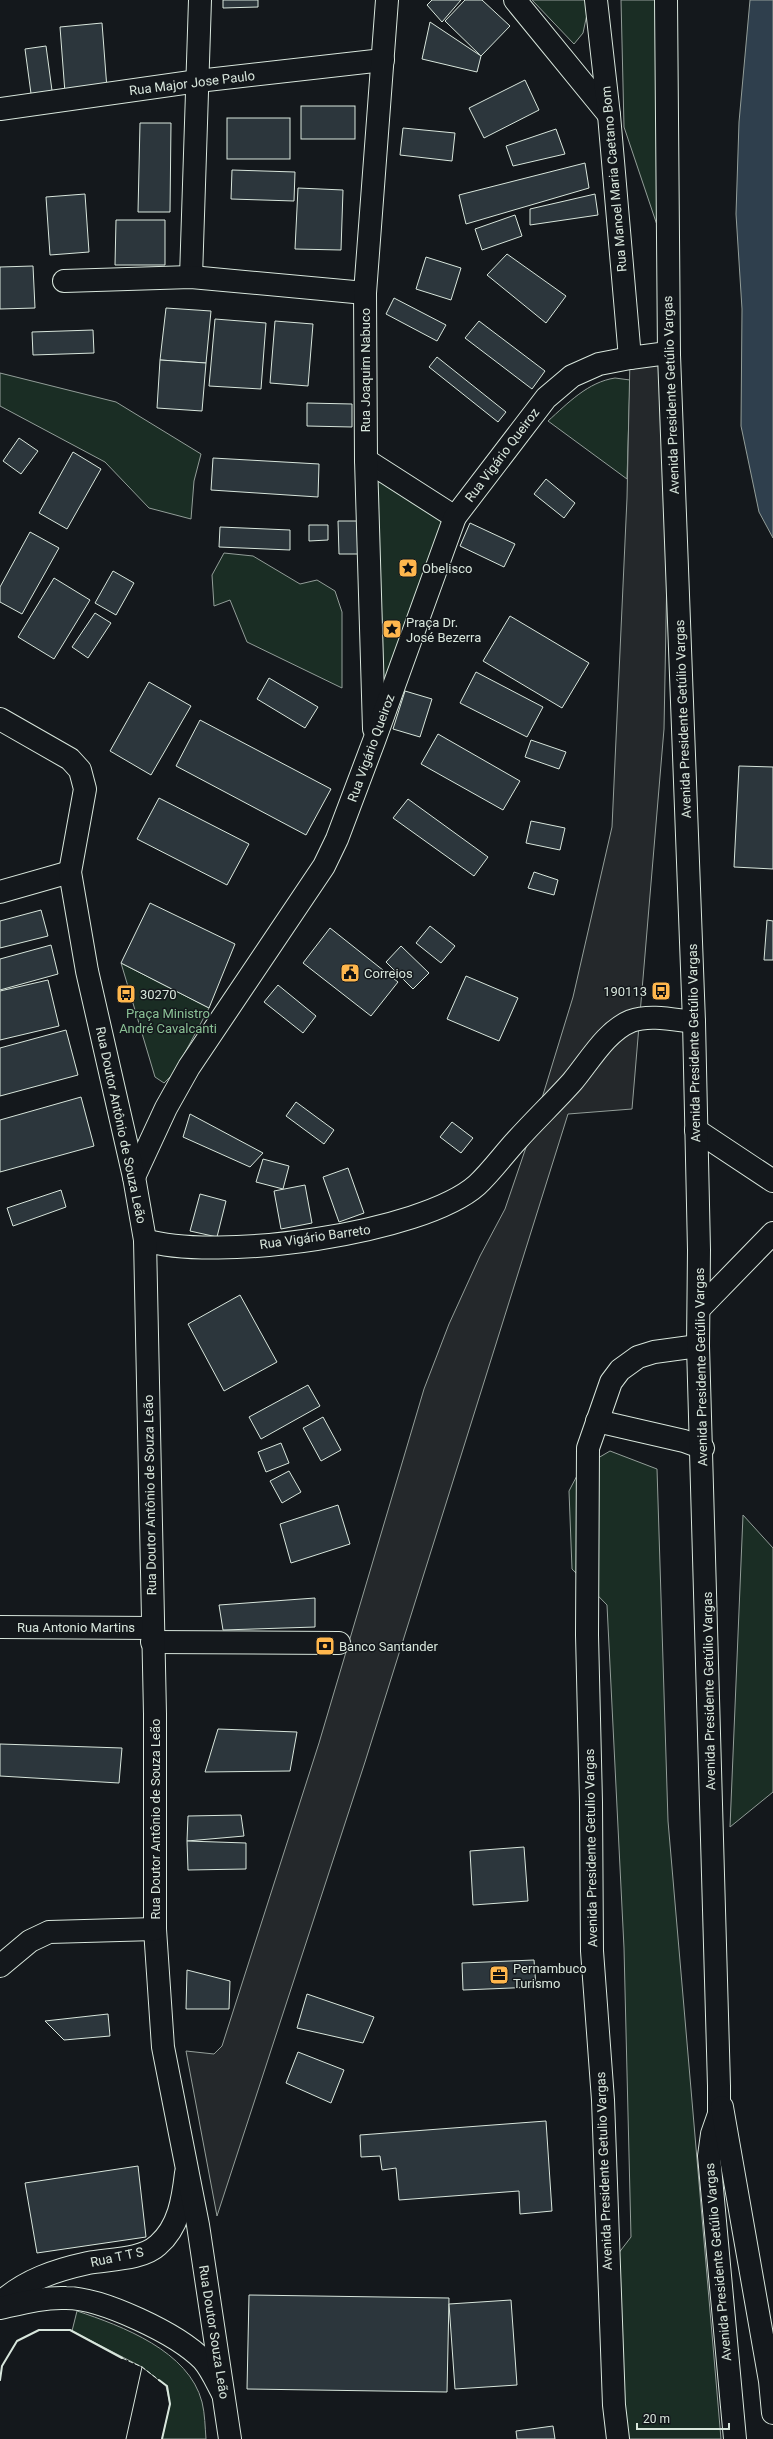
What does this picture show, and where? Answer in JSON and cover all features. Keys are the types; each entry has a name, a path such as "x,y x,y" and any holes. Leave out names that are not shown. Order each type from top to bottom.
{"street":[{"path":"191,277 200,0"},
{"name":"Rua Joaquim Nabuco","path":"374,741 366,460 365,293 387,0"},
{"path":"514,0 609,115"},
{"name":"Rua Manoel Maria Caetano Bom","path":"596,0 609,115 630,358"},
{"name":"Avenida Presidente Getúlio Vargas","path":"666,0 669,355 694,1022 699,1309 698,1346 703,1448 719,2114 712,2134 709,2156 735,2439"},
{"name":"Rua Major Jose Paulo","path":"0,109 198,82 383,60"},
{"path":"64,281 191,277 365,293"},
{"name":"Rua Vigário Queiroz","path":"134,1177 166,1108 190,1068 324,866 337,839 374,741 455,517 546,398 572,376 598,364 660,354 669,355"},
{"path":"366,460 455,517"},
{"name":"Rua Doutor Antônio de Souza Leão","path":"0,719 70,759 80,770 85,789 70,872 87,971 134,1177 145,1240 152,1635 155,1714 155,1929 163,2047 198,2225"},
{"path":"0,892 70,872"},
{"name":"Rua Vigário Barreto","path":"145,1240 179,1247 227,1248 333,1236 374,1228 416,1217 444,1205 476,1186 562,1094 614,1032 632,1021 652,1018 694,1022"},
{"path":"696,1130 773,1181"},
{"path":"699,1309 773,1233"},
{"name":"Avenida Presidente Getulio Vargas","path":"618,2439 614,2405 603,2100 592,1951 592,1802 587,1627 588,1448 611,1382 620,1370 638,1357 654,1352 698,1346"},
{"path":"597,1421 684,1441 703,1448"},
{"name":"Rua Antonio Martins","path":"0,1626 152,1635 339,1642"},
{"path":"0,1966 30,1941 49,1932 155,1929"},
{"name":"Avenida Presidente Getúlio Vargas","path":"718,2086 771,2381 773,2413"},
{"name":"Rua T T S","path":"0,2302 10,2293 40,2276 87,2264 144,2253 157,2247 166,2237 182,2203 186,2168"},
{"name":"Rua Doutor Souza Leão","path":"198,2225 230,2439"},
{"path":"0,2308 32,2300 67,2298 100,2304 156,2329 188,2348 203,2360 223,2394"}],"green space":[{"path":"532,0 590,0 583,33 574,44"},
{"path":"621,0 661,0 657,225 624,127"},
{"path":"0,373 116,402 201,454 194,481 191,519 149,508 105,462 0,406"},
{"path":"615,378 630,380 627,479 548,421 579,394 605,380"},
{"name":"Praça Dr. José Bezerra","path":"366,460 455,517 374,741"},
{"path":"224,553 253,556 300,584 317,580 335,591 342,612 342,688 247,642 230,600 214,606 212,575"},
{"name":"Praça Ministro André Cavalcanti","path":"121,963 209,1008 174,1073 164,1083 155,1077"},
{"path":"610,1451 657,1469 668,1821 721,2439 613,2439 608,2267 631,2237 624,1948 607,1605 572,1569 569,1491 581,1468"},
{"path":"743,1515 773,1548 773,1792 730,1827"},
{"path":"77,2311 114,2324 152,2343 169,2355 183,2368 195,2384 202,2402 206,2439 162,2439 170,2404 166,2386 142,2367 72,2331"}],"shaded area":[{"path":"660,354 668,516 664,729 632,1109 568,1114 365,1762 217,2216 186,2051 214,2054 222,2046 319,1743 424,1389 449,1324 480,1256 505,1209 535,1121 573,997 612,827 627,498 630,358"}],"water":[{"path":"750,0 773,0 773,538 759,512 741,426 742,309 736,214 739,122"}],"building":[{"path":"223,0 258,0 258,7 223,8"},
{"path":"432,0 461,0 442,22 427,5"},
{"path":"465,0 482,0 510,26 481,56 445,21"},
{"path":"430,22 481,56 477,72 422,59"},
{"path":"102,23 107,89 65,93 60,27"},
{"path":"46,46 53,98 32,101 25,49"},
{"path":"525,80 539,110 484,138 469,108"},
{"path":"301,106 355,106 355,139 301,139"},
{"path":"227,118 290,118 290,159 227,159"},
{"path":"140,123 171,123 170,212 138,212"},
{"path":"403,128 455,133 452,161 400,155"},
{"path":"556,129 565,154 513,166 506,146"},
{"path":"585,163 589,188 466,224 459,195"},
{"path":"232,170 295,172 294,201 231,199"},
{"path":"298,188 343,190 341,250 295,249"},
{"path":"85,194 89,252 50,255 46,197"},
{"path":"595,194 598,215 530,225 530,209"},
{"path":"515,215 522,236 482,250 475,229"},
{"path":"116,220 165,220 165,265 115,265"},
{"path":"507,254 566,296 546,323 487,275"},
{"path":"426,257 461,268 451,300 416,289"},
{"path":"33,266 35,308 0,309 0,267"},
{"path":"394,298 446,325 437,341 386,314"},
{"path":"166,308 211,311 206,363 160,360"},
{"path":"215,319 266,323 261,389 209,386"},
{"path":"275,321 313,324 308,386 270,383"},
{"path":"479,321 545,371 532,389 465,338"},
{"path":"93,330 94,353 33,355 32,332"},
{"path":"437,357 506,412 498,422 429,367"},
{"path":"160,360 206,363 202,411 157,408"},
{"path":"307,403 352,404 352,427 307,426"},
{"path":"19,438 38,451 21,474 3,461"},
{"path":"73,452 101,469 67,529 39,513"},
{"path":"213,458 319,464 318,497 211,490"},
{"path":"546,479 575,503 564,518 534,494"},
{"path":"338,521 357,521 358,554 339,554"},
{"path":"470,523 515,544 504,567 460,546"},
{"path":"309,525 328,525 328,540 309,541"},
{"path":"220,527 290,530 290,550 219,547"},
{"path":"30,532 59,548 22,614 0,602 0,587"},
{"path":"113,571 134,583 116,615 95,603"},
{"path":"54,578 90,600 54,659 18,637"},
{"path":"95,613 111,623 88,658 72,647"},
{"path":"510,616 589,663 562,708 483,661"},
{"path":"476,672 543,707 527,737 460,703"},
{"path":"269,678 318,707 305,728 257,699"},
{"path":"149,682 191,706 151,775 110,751"},
{"path":"405,691 432,699 420,737 393,729"},
{"path":"200,720 331,789 306,835 176,766"},
{"path":"438,734 520,781 503,810 421,764"},
{"path":"531,740 566,752 559,769 525,757"},
{"path":"739,766 773,767 773,869 734,867"},
{"path":"159,798 249,844 227,885 137,839"},
{"path":"408,799 488,857 474,876 393,818"},
{"path":"531,821 565,828 560,850 526,843"},
{"path":"534,872 558,880 554,895 528,888"},
{"path":"150,903 235,944 209,1008 121,963"},
{"path":"41,910 48,936 0,948 0,921"},
{"path":"767,920 773,921 773,960 764,960"},
{"path":"430,926 455,946 441,963 416,943"},
{"name":"Correios","path":"330,928 398,982 371,1016 303,963"},
{"path":"51,945 58,974 0,990 0,959"},
{"path":"401,946 429,973 413,989 386,962"},
{"path":"466,976 518,998 499,1041 447,1019"},
{"path":"48,980 59,1026 0,1040 0,991"},
{"path":"278,985 316,1016 303,1033 264,1002"},
{"path":"66,1030 78,1075 0,1096 0,1048"},
{"path":"81,1097 94,1146 0,1172 0,1120"},
{"path":"296,1102 334,1130 324,1144 286,1116"},
{"path":"190,1114 263,1153 250,1167 183,1137"},
{"path":"452,1122 473,1138 461,1153 440,1137"},
{"path":"263,1159 289,1166 283,1189 256,1182"},
{"path":"348,1168 364,1213 339,1222 323,1177"},
{"path":"305,1185 312,1223 281,1229 274,1191"},
{"path":"61,1190 66,1207 13,1226 7,1208"},
{"path":"200,1194 226,1201 217,1237 190,1231"},
{"path":"240,1295 277,1362 224,1391 188,1324"},
{"path":"308,1385 320,1406 261,1439 249,1417"},
{"path":"323,1417 341,1450 321,1461 303,1428"},
{"path":"281,1443 289,1463 266,1472 258,1452"},
{"path":"289,1471 301,1492 282,1503 270,1481"},
{"path":"338,1505 350,1544 291,1563 280,1524"},
{"path":"315,1598 315,1627 223,1630 219,1605"},
{"path":"218,1729 297,1732 290,1771 205,1772"},
{"path":"0,1744 122,1748 119,1783 0,1776"},
{"path":"241,1815 244,1836 187,1841 188,1816"},
{"path":"187,1841 246,1843 246,1869 188,1870"},
{"path":"524,1847 528,1901 473,1905 470,1851"},
{"name":"Pernambuco Turismo","path":"534,1960 536,1987 463,1990 462,1963"},
{"path":"187,1970 230,1981 229,2009 186,2009"},
{"path":"307,1994 374,2017 363,2043 297,2028"},
{"path":"108,2014 110,2036 64,2040 45,2021"},
{"path":"298,2052 344,2070 331,2103 286,2083"},
{"path":"546,2121 552,2211 520,2214 519,2191 399,2200 396,2168 382,2170 380,2156 361,2157 360,2135"},
{"path":"138,2166 146,2237 37,2253 25,2183"},
{"path":"249,2295 449,2298 447,2392 247,2389"},
{"path":"511,2300 517,2385 455,2389 449,2304"},
{"path":"553,2426 555,2439 517,2439 516,2431"}],"tram line":[{"path":"126,2439 142,2367"}],"fence":[{"path":"122,2358 142,2367 159,2380"}],"wall":[{"path":"0,2380 2,2366 17,2341 39,2330 70,2330 122,2358"},
{"path":"159,2380 167,2386 170,2404 162,2439"}],"place":[{"name":"Obelisco","path":"408,568"},
{"name":"Praça Dr. José Bezerra","path":"392,629"},
{"name":"Correios","path":"350,973"},
{"name":"190113","path":"661,991"},
{"name":"30270","path":"126,994"},
{"name":"Banco Santander","path":"325,1646"},
{"name":"Pernambuco Turismo","path":"499,1975"}]}
